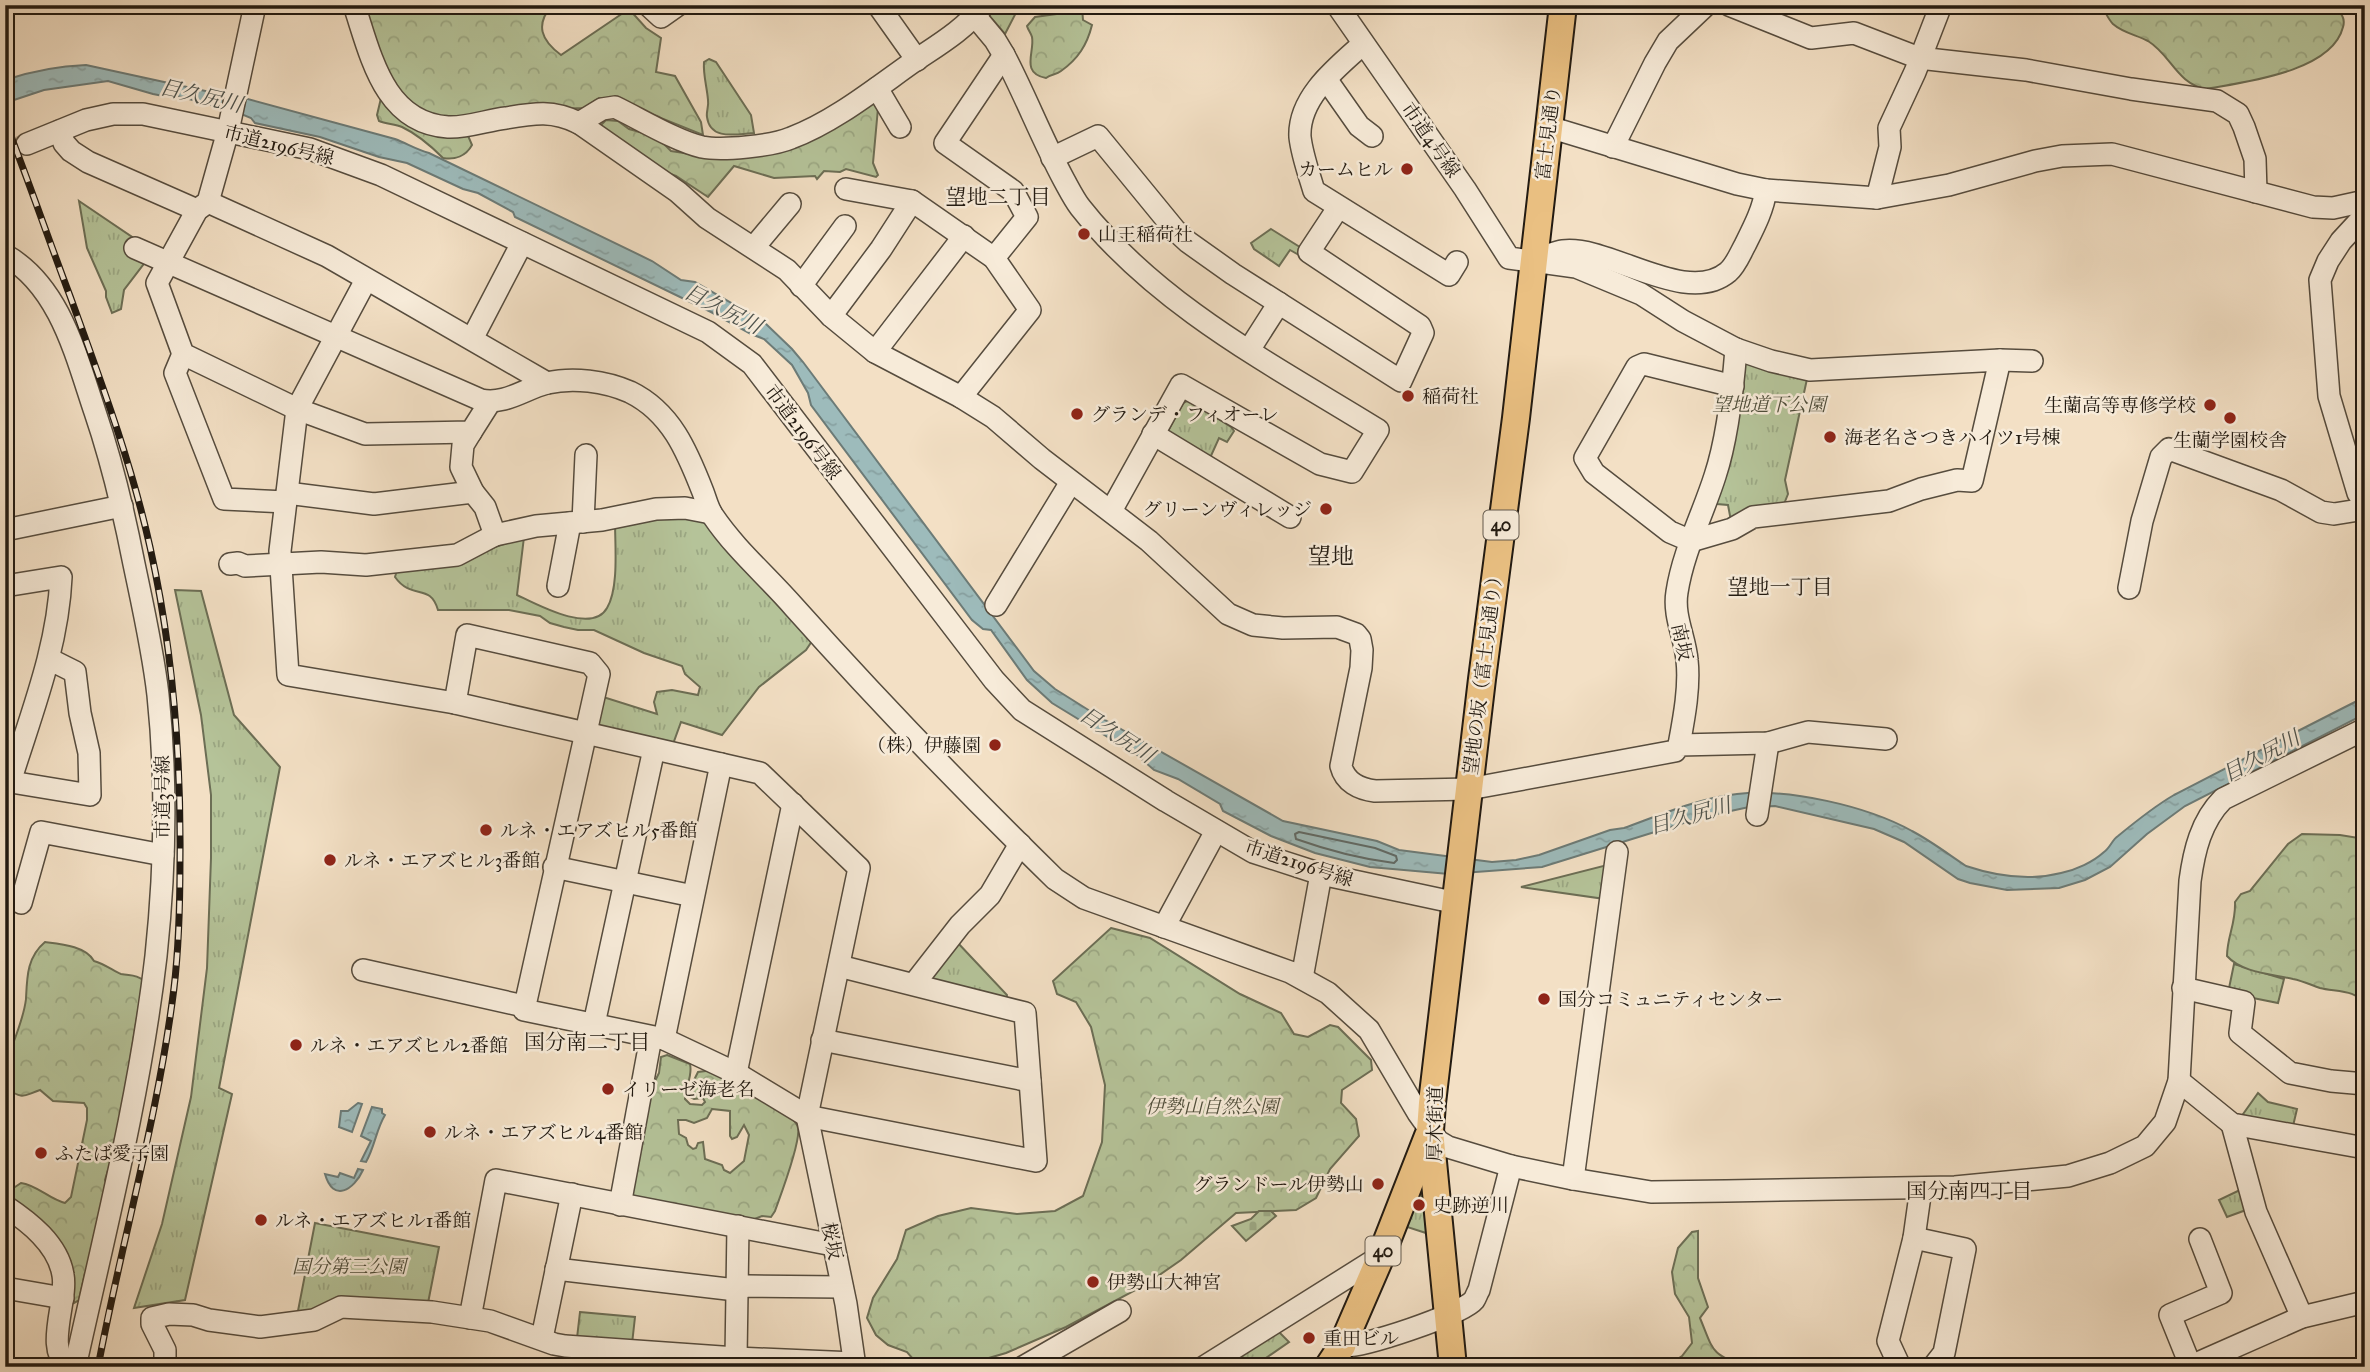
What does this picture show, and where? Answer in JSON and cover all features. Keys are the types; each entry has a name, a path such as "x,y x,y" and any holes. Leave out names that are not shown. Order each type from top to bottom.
{"main road":[{"name":"富士見通り","path":"1532,261 1561,6"},
{"name":"望地の坂（富士見通り）","path":"1469,789 1516,418 1532,261"},
{"name":"40","path":"1458,892 1469,789"},
{"name":"厚木街道","path":"1453,1367 1433,1145 1458,892"},
{"name":"40","path":"1335,1357 1433,1145"}],"street":[{"path":"255,5 229,126 203,206 157,283 183,354 297,409 365,434 471,432"},
{"path":"354,5 378,76 388,95 411,116 429,124 451,127 535,113 562,114 579,123 678,192 707,218 787,270 831,316 875,352 993,417 1071,482 1163,552 1208,598 1239,621 1269,627 1337,627 1350,630 1360,639 1362,650 1361,668 1341,766 1344,775 1352,783 1375,791 1469,789 1675,751 1679,745 1768,743 1808,732 1886,739"},
{"path":"648,5 661,17 678,5"},
{"path":"878,5 917,60"},
{"name":"市道4号線","path":"1337,5 1465,189 1509,258 1576,267 1641,294 1735,349 1810,370 2000,360 2032,361"},
{"path":"1613,146 1668,41 1706,5"},
{"path":"1729,5 1811,38 1854,33 1919,58 2026,71 2217,101 2238,114 2244,127 2255,159 2256,192"},
{"path":"1877,198 1890,148 1889,128 1915,72 1941,5"},
{"path":"579,123 602,109 615,107 690,144 705,147 770,144 816,126 877,88 948,39 979,10 1004,55 1052,158 1079,206 1135,266 1168,296 1378,430 1352,472 1320,464 1181,385 1111,511"},
{"path":"1363,44 1326,79 1301,118 1300,139 1314,191 1449,275 1457,262"},
{"path":"994,258 1027,216 1013,191 945,143 1004,55"},
{"path":"1326,79 1359,126 1372,136"},
{"path":"877,88 900,127"},
{"name":"市道2196号線","path":"27,144 86,120 113,114 143,114 229,126 310,149 381,175 708,332 752,364 993,680 1022,710 1253,852 1321,874 1458,892"},
{"path":"1549,127 1737,184 1766,190 1877,198 1949,186 2035,161 2087,154 2112,154 2313,207 2333,208 2365,201"},
{"path":"60,131 64,143 71,151 88,162 327,256 547,383"},
{"path":"1052,158 1098,136 1175,230 1222,266 1401,381 1423,333 1420,326 1309,252 1338,208"},
{"path":"846,189 912,201 994,258 1030,310 961,397"},
{"path":"1532,261 1563,251 1580,252 1680,282 1704,283 1729,271 1735,262 1764,206 1766,190"},
{"path":"831,316 881,249 912,201"},
{"path":"754,247 790,204"},
{"path":"2365,215 2340,241 2320,280 2329,396 2358,493 2365,503"},
{"path":"802,286 845,226"},
{"path":"875,352 964,236"},
{"path":"472,339 522,243"},
{"path":"135,248 490,402 547,383 576,380 606,384 629,392 650,405 668,421 681,440 710,513 735,546 770,580 860,681 1055,879 1084,898 1302,978 1328,993 1369,1031 1433,1145 1511,1166 1651,1192 1921,1188 2068,1177 2109,1163 2145,1146 2165,1122 2179,1081 2192,864 2205,822 2223,799 2365,729"},
{"name":"市道3号線","path":"7,259 27,268 46,293 65,329 99,423 122,506 158,694 162,752 163,855 155,960 135,1090 73,1367"},
{"path":"366,280 297,409 280,551 283,563 288,675 455,703 760,774 859,868 807,1116"},
{"path":"1249,350 1279,303"},
{"name":"南坂","path":"1679,745 1688,664 1685,643 1677,621 1676,598 1680,573 1717,473 1733,386 1735,349"},
{"path":"183,354 174,373 224,499 286,497 373,504 473,492"},
{"path":"1733,386 1644,364 1637,367 1584,458 1602,480 1670,532 1691,541 1732,529 1753,517 1889,501 1921,489 1958,480 1972,481 2000,360"},
{"path":"490,402 463,445 461,467 473,492 485,507 495,535"},
{"path":"1153,434 1213,462 1290,517"},
{"path":"2129,588 2142,521 2161,457 2169,449 2281,490 2321,512 2334,514 2365,509"},
{"path":"558,586 577,522 586,455"},
{"path":"996,605 1071,482"},
{"path":"5,530 122,506"},
{"path":"230,564 238,563 244,566 321,562 366,565 457,555 495,535 536,526 656,509 685,508 710,513"},
{"path":"5,586 61,576 59,613 49,659 8,781 90,795 89,753 75,672 49,659"},
{"path":"455,703 467,635 590,663 599,674 523,1010 657,1038 736,1073 807,1116 1036,1161 1025,1013 839,966"},
{"path":"1757,815 1768,743"},
{"path":"594,1024 654,749"},
{"path":"620,1205 657,1038 693,896 721,764"},
{"path":"736,1073 793,804"},
{"path":"1164,927 1216,831"},
{"path":"21,902 41,832 163,855"},
{"path":"914,984 960,925 990,895 1020,844"},
{"path":"1573,1179 1617,852"},
{"path":"554,867 693,896"},
{"path":"1302,978 1321,874"},
{"path":"363,970 524,1006"},
{"path":"2183,988 2245,1002 2240,1033 2290,1073 2365,1084"},
{"path":"822,1040 1030,1081"},
{"path":"2179,1081 2232,1124 2365,1148"},
{"name":"桜坂","path":"807,1116 855,1365"},
{"path":"2232,1124 2256,1212 2302,1317"},
{"path":"1335,1357 1356,1346 1448,1315 1474,1301 1511,1166"},
{"path":"470,1318 496,1180 833,1245"},
{"path":"1900,1367 1888,1341 1914,1238 1921,1188"},
{"path":"542,1339 572,1194"},
{"path":"5,1206 36,1228 47,1242 63,1275 57,1353 63,1363 73,1367"},
{"path":"736,1358 737,1226"},
{"path":"1914,1238 1965,1249 1944,1353 1933,1367"},
{"path":"2200,1239 2221,1293 2170,1315 2191,1366 2302,1317 2365,1302"},
{"path":"1204,1367 1381,1256"},
{"path":"556,1269 736,1290 747,1286 842,1287"},
{"path":"5,1288 63,1298"},
{"path":"165,1367 164,1350 152,1324 152,1318 169,1314 193,1315 260,1327 314,1321 341,1307 432,1312 490,1321 554,1345 612,1359 736,1358 855,1365"},
{"path":"1023,1367 1120,1311"}],"green space":[{"path":"360,5 552,5 543,19 543,32 549,44 561,55 629,9 646,28 661,38 656,72 675,76 701,122 703,135 616,100 599,98 584,108 483,117 428,118 394,88"},
{"path":"991,5 1020,5 1005,34 986,12"},
{"path":"1057,5 1126,5 1128,10 1113,9 1093,13 1089,8 1082,7 1083,20 1092,25 1084,45 1067,66 1046,78 1033,72 1031,67 1032,37 1027,26 1035,17 1056,14"},
{"path":"2101,5 2324,5 2339,12 2344,22 2336,42 2305,65 2263,78 2206,89 2188,81 2148,41 2113,24"},
{"path":"709,59 716,62 751,115 754,133 719,133 709,125 704,62"},
{"path":"381,98 466,131 472,145 460,156 443,158 408,130 379,121 377,115"},
{"path":"872,98 878,108 873,163 878,175 876,177 846,169 840,172 824,171 817,179 815,176 774,178 734,166 708,197 600,131 606,120 618,121 629,129 647,134 671,151 697,155 808,142"},
{"path":"79,201 138,241 146,261 124,290 121,309 112,313 106,291 87,248"},
{"path":"1271,229 1303,249 1299,255 1290,250 1279,266 1254,249 1251,243"},
{"name":"望地道下公園","path":"1747,363 1807,379 1785,480 1788,494 1784,504 1731,521 1728,505 1717,504 1716,492 1742,368"},
{"path":"1189,400 1234,431 1227,442 1219,438 1210,458 1168,431 1183,403"},
{"path":"663,513 704,522 712,528 812,641 806,650 759,687 722,735 681,722 673,744 589,728 597,695 657,714 654,702 657,692 672,690 698,695 700,687 685,674 682,666 644,653 594,630 564,627 550,623 540,616 509,610 438,610 430,596 408,588 395,577 397,570 466,557 524,537 517,595 563,615 589,619 600,616 611,600 616,566 615,522"},
{"path":"175,590 201,591 234,715 280,767 219,1088 232,1094 185,1300 134,1308 162,1224 191,1097 207,968 211,795 201,715"},
{"path":"2302,834 2365,839 2365,1005 2357,996 2249,969 2233,962 2227,956 2235,902 2241,894 2250,891 2288,844"},
{"path":"1611,864 1605,899 1521,887"},
{"name":"伊勢山自然公園","path":"1111,928 1150,938 1240,994 1281,1013 1294,1034 1308,1037 1330,1025 1338,1027 1371,1060 1372,1070 1342,1090 1341,1103 1356,1119 1359,1136 1330,1169 1316,1198 1296,1210 1236,1213 1181,1260 1145,1285 1066,1327 1006,1353 982,1360 974,1367 920,1367 907,1352 888,1345 876,1335 867,1318 873,1298 897,1259 906,1230 938,1216 971,1208 1017,1214 1055,1211 1083,1196 1102,1142 1105,1085 1091,1027 1076,1002 1057,994 1053,981"},
{"path":"45,942 79,949 94,961 121,974 143,980 113,1166 108,1170 105,1180 111,1193 93,1266 85,1273 79,1300 74,1303 70,1260 10,1199 12,1189 21,1183 65,1203 71,1197 87,1120 84,1103 53,1101 40,1090 23,1096 5,1088 5,1050 11,1049 22,1018 31,961"},
{"path":"957,942 1007,995 1006,1000 932,980 928,973"},
{"path":"2234,964 2284,979 2278,1003 2228,993"},
{"path":"667,1055 690,1064 685,1099 690,1104 702,1105 705,1102 703,1098 690,1097 698,1072 714,1070 788,1115 795,1122 798,1135 794,1156 771,1217 762,1216 752,1220 627,1199 644,1103 659,1073 661,1057","holes":["712,1109 730,1111 732,1139 737,1137 744,1125 749,1135 744,1161 730,1173 724,1170 722,1165 705,1159 703,1142 693,1149 688,1145 686,1138 679,1134 678,1120 694,1123 707,1118"]},
{"path":"2258,1093 2268,1102 2297,1109 2293,1126 2241,1117"},
{"path":"1424,1178 1426,1233 1404,1226"},
{"path":"2242,1189 2246,1210 2227,1217 2219,1200"},
{"path":"1259,1211 1271,1211 1276,1216 1246,1241 1232,1226 1251,1219"},
{"name":"国分第三公園","path":"315,1223 439,1247 428,1303 297,1316"},
{"path":"1698,1231 1698,1278 1708,1307 1700,1318 1715,1350 1745,1367 1666,1367 1682,1356 1692,1343 1689,1317 1675,1294 1672,1272 1678,1248 1692,1232"},
{"path":"580,1312 635,1317 632,1344 577,1338"},
{"path":"1276,1329 1289,1342 1253,1367 1216,1367"}],"water":[{"name":"目久尻川","path":"86,65 210,92 227,92 223,108 170,94 153,94 108,81 44,90 11,101 5,88 5,80 15,77 55,68"},
{"name":"目久尻川","path":"244,98 395,139 429,153 652,261 681,280 695,282 764,322 803,362 1034,671 1055,689 1098,716 1283,821 1377,841 1399,850 1492,862 1539,855 1708,799 1737,794 1780,794 1827,801 1894,822 1966,866 2001,875 2037,877 2067,872 2090,862 2100,856 2131,825 2174,795 2365,697 2365,714 2185,806 2147,834 2110,867 2085,880 2059,888 2007,890 1970,883 1958,879 1904,842 1874,829 1775,806 1749,807 1703,817 1542,867 1449,874 1370,867 1315,853 1271,836 1223,811 1220,804 1178,779 1154,770 1137,755 1052,703 1027,680 991,630 983,629 972,620 811,405 808,393 792,365 764,339 515,217 513,212 478,193 463,189 407,163 379,157 320,137 255,123 241,114"},
{"path":"5,386 10,409 6,458 14,485 13,498 5,501"},
{"path":"358,1103 362,1104 352,1132 339,1127 341,1111 348,1111"},
{"path":"372,1107 382,1109 385,1115 366,1162 361,1161 371,1141 361,1136"},
{"path":"358,1169 363,1170 354,1183 349,1188 338,1191 329,1183 325,1174 338,1177 340,1173 354,1178"}],"tunnel":[{"path":"5,151 27,144"}],"railway":[{"path":"5,121 92,358 134,483 165,624 177,742 180,892 174,988 159,1084 98,1367"}],"place":[{"name":"カームヒル","path":"1407,169"},
{"name":"山王稲荷社","path":"1084,234"},
{"name":"稲荷社","path":"1408,396"},
{"name":"生蘭高等専修学校","path":"2210,405"},
{"name":"グランデ・フィオーレ","path":"1077,414"},
{"name":"生蘭学園校舎","path":"2230,418"},
{"name":"海老名さつきハイツ1号棟","path":"1830,437"},
{"name":"グリーンヴィレッジ","path":"1326,509"},
{"name":"（株）伊藤園","path":"995,745"},
{"name":"ルネ・エアズヒル5番館","path":"486,830"},
{"name":"ルネ・エアズヒル3番館","path":"330,860"},
{"name":"国分コミュニティセンター","path":"1544,999"},
{"name":"ルネ・エアズヒル2番館","path":"296,1045"},
{"name":"イリーゼ海老名","path":"608,1089"},
{"name":"ルネ・エアズヒル4番館","path":"430,1132"},
{"name":"ふたば愛子園","path":"41,1153"},
{"name":"グランドール伊勢山","path":"1378,1184"},
{"name":"史跡逆川","path":"1419,1205"},
{"name":"ルネ・エアズヒル1番館","path":"261,1220"},
{"name":"伊勢山大神宮","path":"1093,1282"},
{"name":"重田ビル","path":"1309,1338"}],"district":[{"name":"望地二丁目","path":"998,197"},
{"name":"望地","path":"1331,556"},
{"name":"望地一丁目","path":"1780,587"},
{"name":"国分南二丁目","path":"587,1042"},
{"name":"国分南四丁目","path":"1969,1191"}]}
